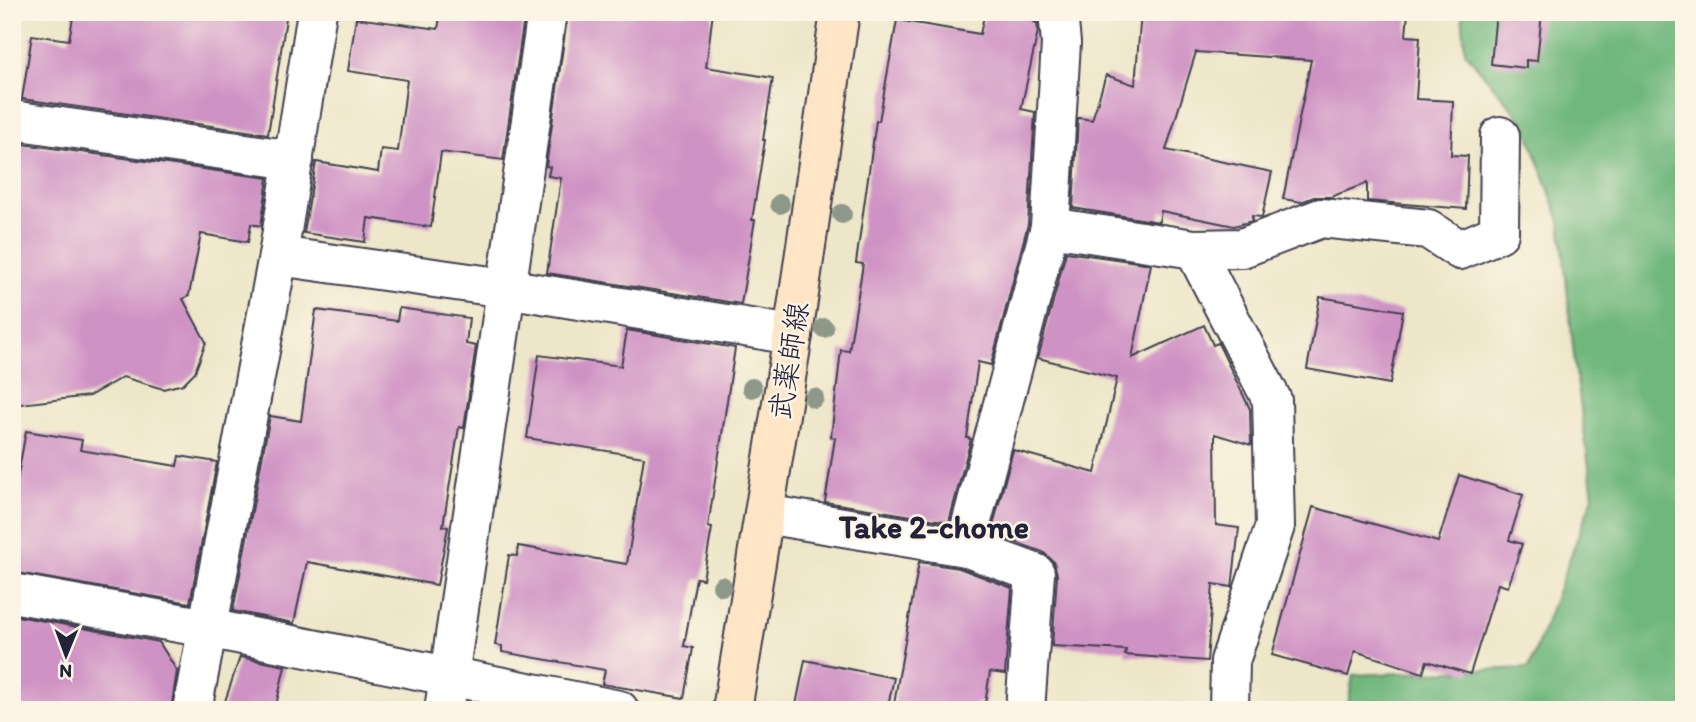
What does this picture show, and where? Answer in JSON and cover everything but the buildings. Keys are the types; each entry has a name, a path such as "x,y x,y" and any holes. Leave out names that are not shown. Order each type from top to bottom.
{"street":[{"path":"192,710 278,256 317,12"},
{"path":"446,694 547,12"},
{"name":"武薬師線","path":"733,710 793,335 839,12"},
{"path":"965,547 1050,227 1061,43 1058,12"},
{"path":"12,120 294,160"},
{"path":"1050,227 1194,249 1242,248 1321,218 1428,229 1460,250 1499,233 1500,136"},
{"path":"1194,249 1272,400 1275,526 1230,661 1229,710"},
{"path":"278,256 505,288 793,335"},
{"path":"764,514 965,547 1035,573 1026,710"},
{"path":"12,593 207,628 446,694 619,710"}],"green space":[{"path":"1462,12 1684,12 1684,710 1347,710 1353,675 1529,668 1593,496 1575,366 1560,221 1525,124 1465,52"}],"district":[{"name":"Take 2-chome","path":"934,527"}]}
